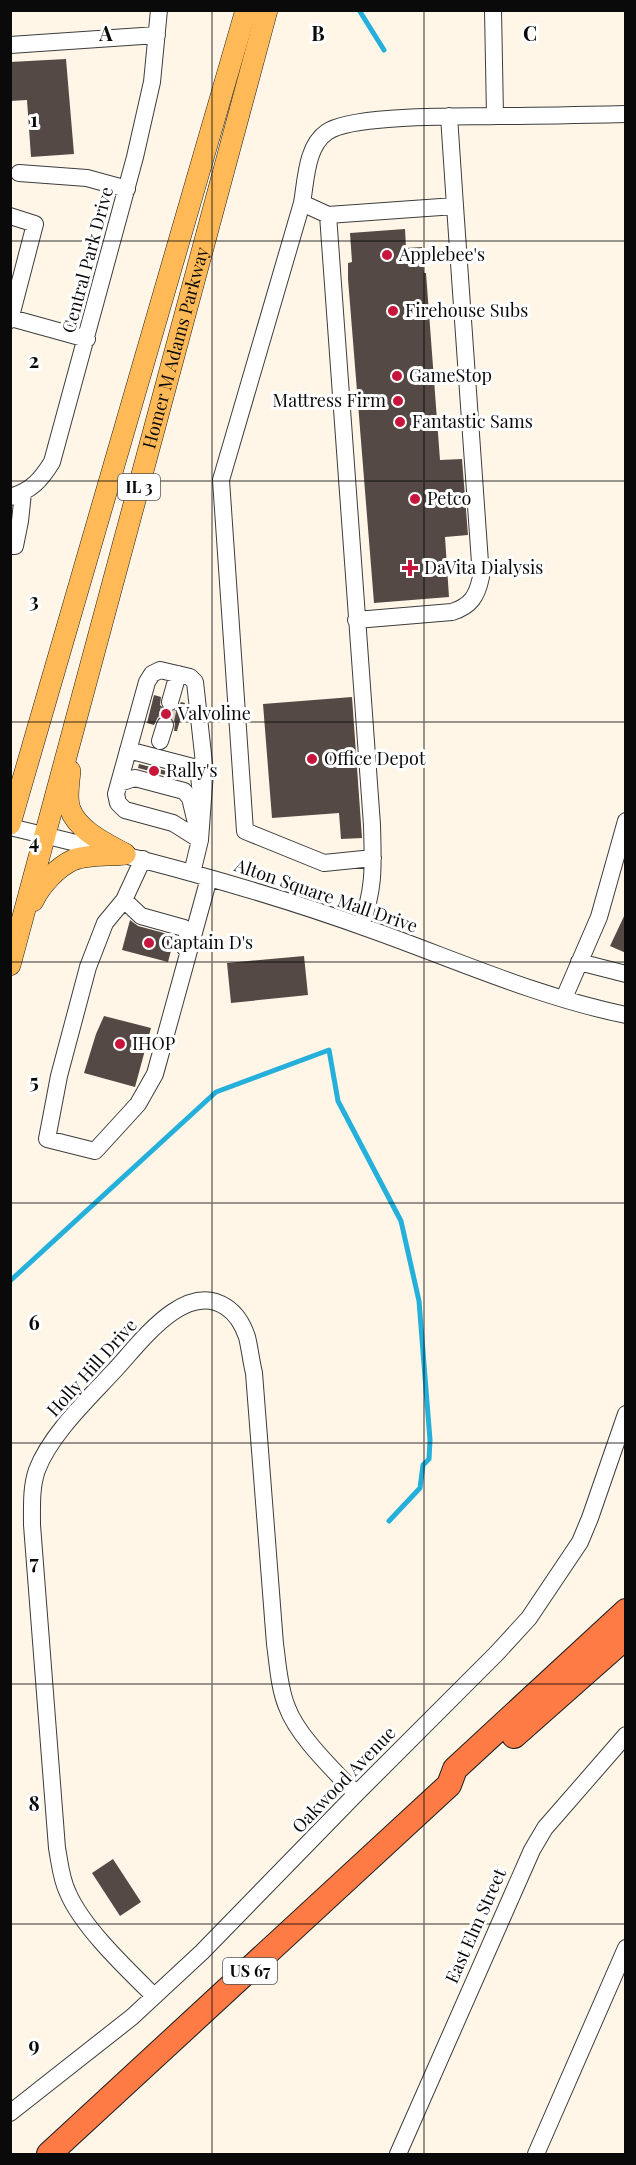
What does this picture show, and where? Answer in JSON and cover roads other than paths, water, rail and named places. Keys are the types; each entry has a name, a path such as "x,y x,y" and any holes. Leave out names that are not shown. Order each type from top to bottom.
{"highway":[{"name":"US 67","path":"49,2154 449,1785 455,1769 626,1611"},
{"name":"US 67","path":"449,1785 464,1781 626,1637"}],"main road":[{"name":"Homer M Adams Parkway","path":"10,825 246,10"},
{"name":"Homer M Adams Parkway","path":"10,965 267,10"},
{"path":"10,774 35,735"},
{"path":"71,737 70,809 80,823 95,837 134,857"},
{"path":"18,937 38,891 50,877 73,860 134,857"}],"street":[{"name":"Central Park Drive","path":"17,495 40,482 52,462 127,189 152,81 159,10"},
{"path":"493,10 495,117"},
{"path":"10,45 158,35"},
{"path":"373,858 324,863 245,831 221,480 302,203 312,152 327,132 339,126 374,121 449,116 626,114"},
{"path":"356,620 452,612 464,608 478,592 481,577 449,116"},
{"path":"19,173 87,178 127,189"},
{"path":"302,203 328,215 455,206"},
{"path":"328,215 374,877 370,901 361,926"},
{"path":"10,216 36,224 11,319 87,339"},
{"path":"10,546 15,546 20,521 17,495"},
{"path":"192,873 200,840 205,772 197,691 195,682 190,677 160,670 152,674 147,682 118,783 116,794 118,803 125,810 173,823 200,840"},
{"path":"170,702 177,674"},
{"path":"160,741 165,725"},
{"path":"128,750 193,767 199,775 202,820"},
{"path":"118,783 135,778 184,791 190,798 200,840"},
{"path":"564,998 599,917 626,821"},
{"name":"Alton Square Mall Drive","path":"10,825 209,878 361,926 469,968 626,1015"},
{"path":"134,857 124,900 105,923 88,967 59,1076 47,1139 95,1152 138,1104 155,1074 209,878"},
{"path":"124,900 141,916 184,928 188,935 183,954 182,976"},
{"path":"579,962 626,974"},
{"name":"Holly Hill Drive","path":"154,1996 130,1973 89,1926 73,1903 62,1875 56,1837 32,1497 37,1471 45,1454 61,1432 162,1319 188,1304 206,1300 220,1303 237,1318 247,1337 254,1373 280,1684 286,1707 294,1721 317,1752 356,1794"},
{"name":"Oakwood Avenue","path":"10,2113 132,2017 233,1921 529,1618 580,1542 626,1414"},
{"name":"East Elm Street","path":"398,2154 532,1850 545,1828 626,1735"},
{"path":"536,2154 626,1948"}],"waterway":[{"path":"359,10 384,50"},
{"path":"10,1281 216,1092 329,1050 338,1101 401,1221 419,1301 430,1440 429,1459 423,1465 420,1488 389,1521"}],"tunnel":[{"path":"165,725 170,702"}],"place":[{"name":"Applebee's","path":"387,255"},
{"name":"Firehouse Subs","path":"393,311"},
{"name":"GameStop","path":"397,376"},
{"name":"Mattress Firm","path":"398,401"},
{"name":"Fantastic Sams","path":"400,422"},
{"name":"Petco","path":"415,499"},
{"name":"DaVita Dialysis","path":"410,568"},
{"name":"Valvoline","path":"166,714"},
{"name":"Office Depot","path":"312,759"},
{"name":"Rally's","path":"154,771"},
{"name":"Captain D's","path":"149,943"},
{"name":"IHOP","path":"120,1044"}]}
